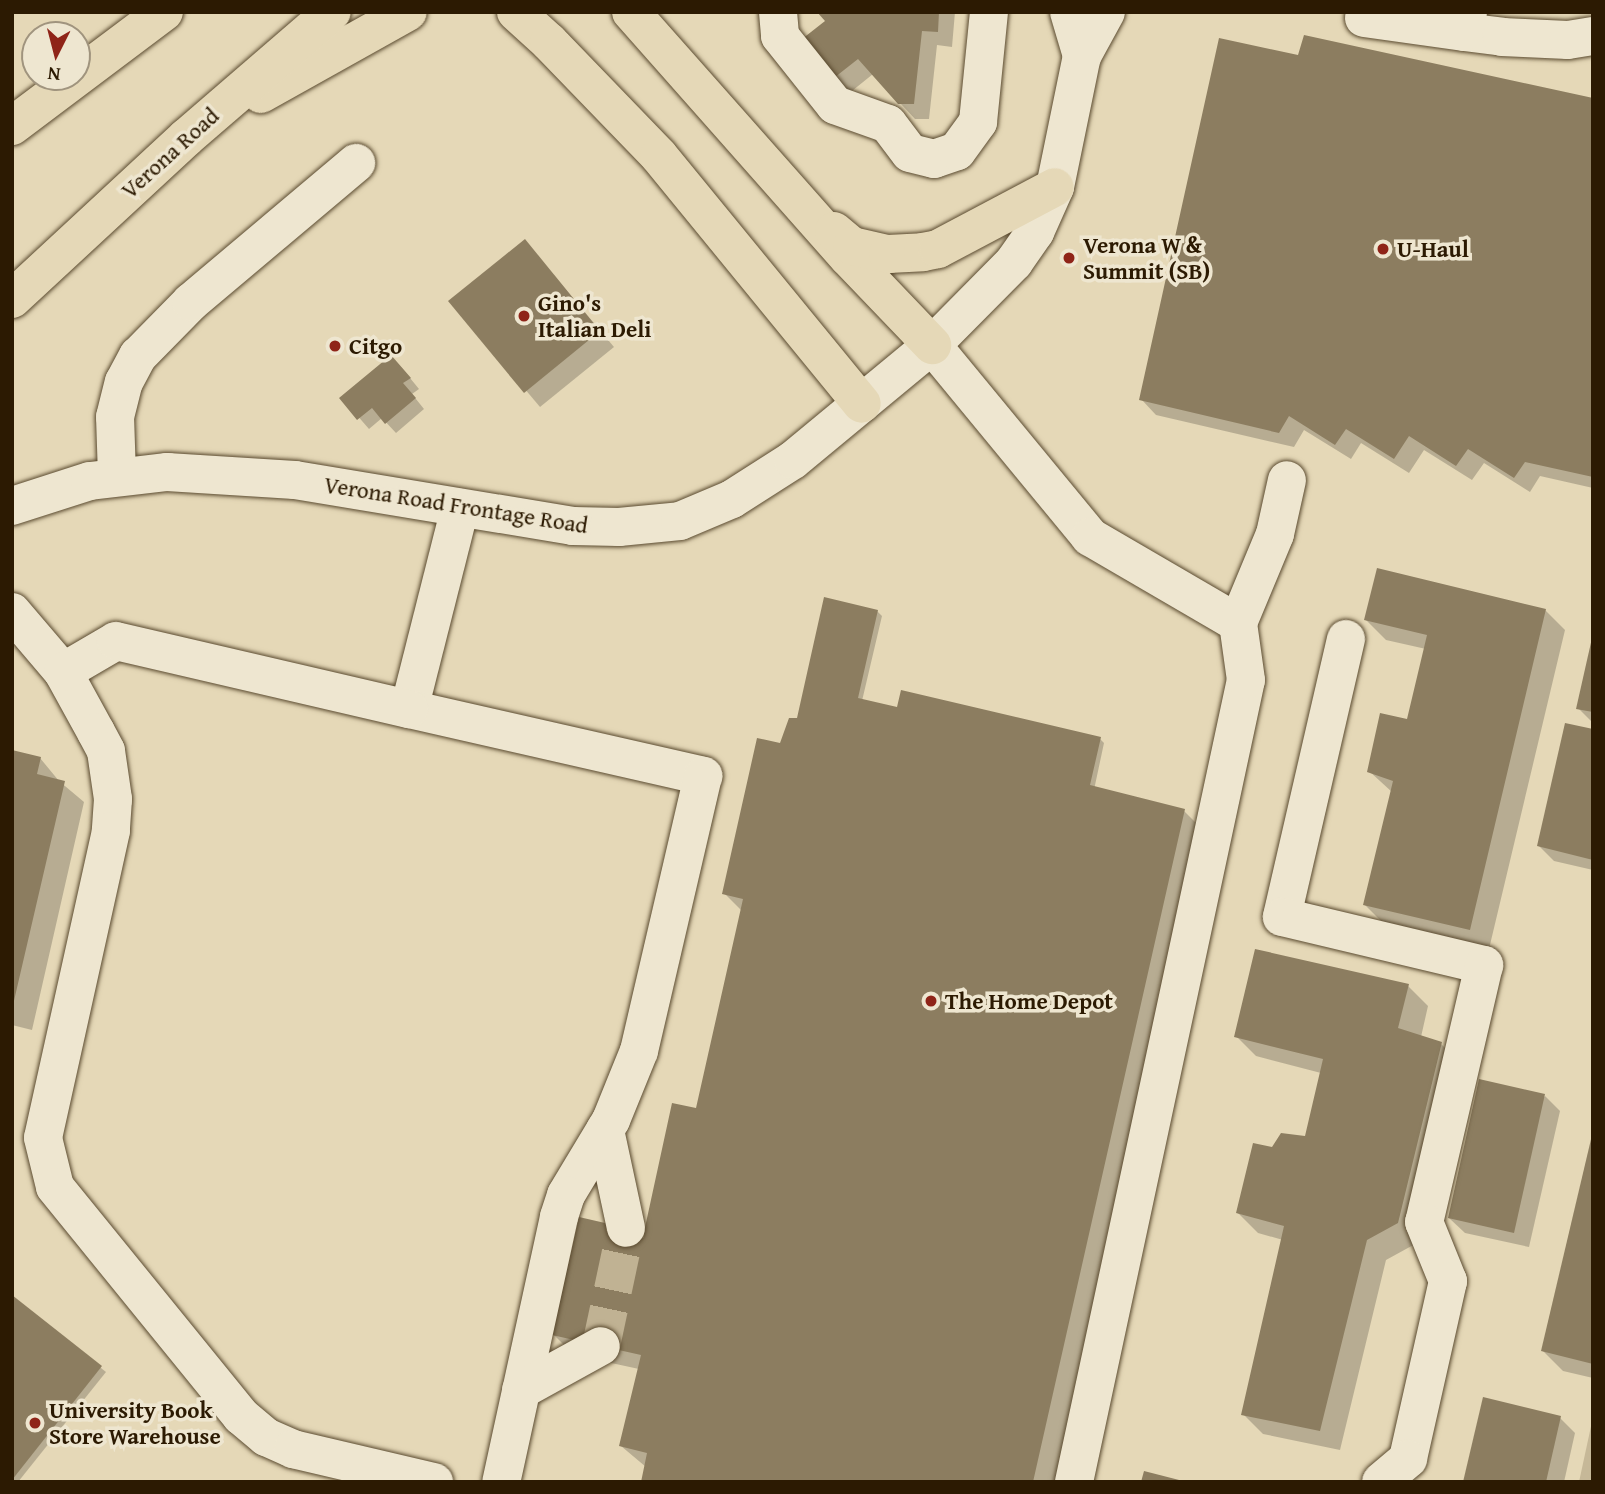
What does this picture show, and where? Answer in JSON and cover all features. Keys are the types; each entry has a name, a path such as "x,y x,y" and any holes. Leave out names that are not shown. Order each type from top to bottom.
{"highway":[{"path":"12,126 164,12"},
{"name":"Verona Road","path":"12,299 187,136 332,12"},
{"path":"187,136 408,12"},
{"path":"516,12 549,42 659,156 862,404"},
{"path":"631,12 932,345"},
{"path":"803,205 852,246 888,254 911,253 937,249 1055,187"}],"street":[{"path":"778,12 780,36 835,105 888,124 911,153 934,159 957,151 978,122 989,12"},
{"name":"Verona Road Frontage Road","path":"1069,12 1082,57"},
{"name":"Verona Road Frontage Road","path":"12,506 72,485 117,476 185,473 295,480 573,526 619,527 680,520 732,499 793,460 862,404 932,345 1014,262 1035,232 1055,187 1082,57 1106,12"},
{"path":"1356,14 1466,22 1554,39 1593,36"},
{"path":"117,476 114,424 117,406 129,371 146,346 191,302 356,163"},
{"path":"932,345 1090,537 1238,623"},
{"path":"1074,1482 1246,680 1238,623 1275,534 1287,480"},
{"path":"409,709 460,508"},
{"path":"12,612 63,671 106,751 113,799 110,839 43,1138 55,1187 242,1416 266,1437 293,1449 434,1482"},
{"path":"1346,639 1282,917 1484,965 1424,1222 1448,1281 1408,1459 1381,1482"},
{"path":"63,671 116,641 703,776 639,1051 605,1130 566,1195 501,1482"},
{"path":"605,1130 626,1228"},
{"path":"522,1390 601,1346"}],"shaded area":[{"path":"1593,1417 1593,1482 1579,1482"}],"building":[{"path":"817,12 939,12 938,32 922,31 914,104 898,104 858,59 830,81 797,43 825,21"},
{"name":"U-Haul","path":"1304,35 1593,98 1593,477 1525,462 1514,478 1468,449 1456,466 1409,436 1394,459 1346,429 1335,445 1289,416 1279,433 1139,400 1219,38 1298,55"},
{"name":"Gino's Italian Deli","path":"525,239 600,331 524,393 448,301"},
{"path":"391,355 411,378 403,383 416,398 385,424 372,408 357,420 339,398"},
{"path":"1377,568 1546,609 1470,930 1363,905 1393,781 1367,772 1380,713 1407,719 1427,635 1364,620"},
{"name":"The Home Depot","path":"824,597 878,610 858,698 897,707 901,690 1101,737 1090,785 1185,809 1033,1482 641,1482 647,1453 619,1446 641,1355 552,1335 579,1217 644,1232 672,1103 696,1108 743,899 722,894 757,738 780,743 789,718 797,718"},
{"path":"1593,638 1593,712 1576,709"},
{"path":"1565,723 1593,729 1593,860 1537,846"},
{"path":"12,750 41,757 37,774 65,781 13,1005"},
{"path":"1255,949 1409,984 1398,1028 1442,1042 1398,1223 1367,1240 1320,1431 1241,1415 1284,1226 1236,1213 1253,1143 1272,1147 1281,1133 1305,1136 1323,1059 1234,1037"},
{"path":"1479,1079 1545,1094 1514,1233 1448,1218"},
{"path":"1593,1135 1593,1364 1541,1351"},
{"name":"University Book Store Warehouse","path":"12,1295 102,1366 12,1480"},
{"path":"1483,1397 1561,1416 1546,1482 1463,1482"},
{"path":"1144,1471 1183,1481 1183,1482 1141,1482"}],"tunnel":[{"path":"601,1346 626,1228"}],"place":[{"name":"U-Haul","path":"1383,249"},
{"name":"Verona W & Summit (SB)","path":"1069,258"},
{"name":"Gino's Italian Deli","path":"524,316"},
{"name":"Citgo","path":"335,346"},
{"name":"The Home Depot","path":"931,1001"},
{"name":"University Book Store Warehouse","path":"35,1423"}]}
